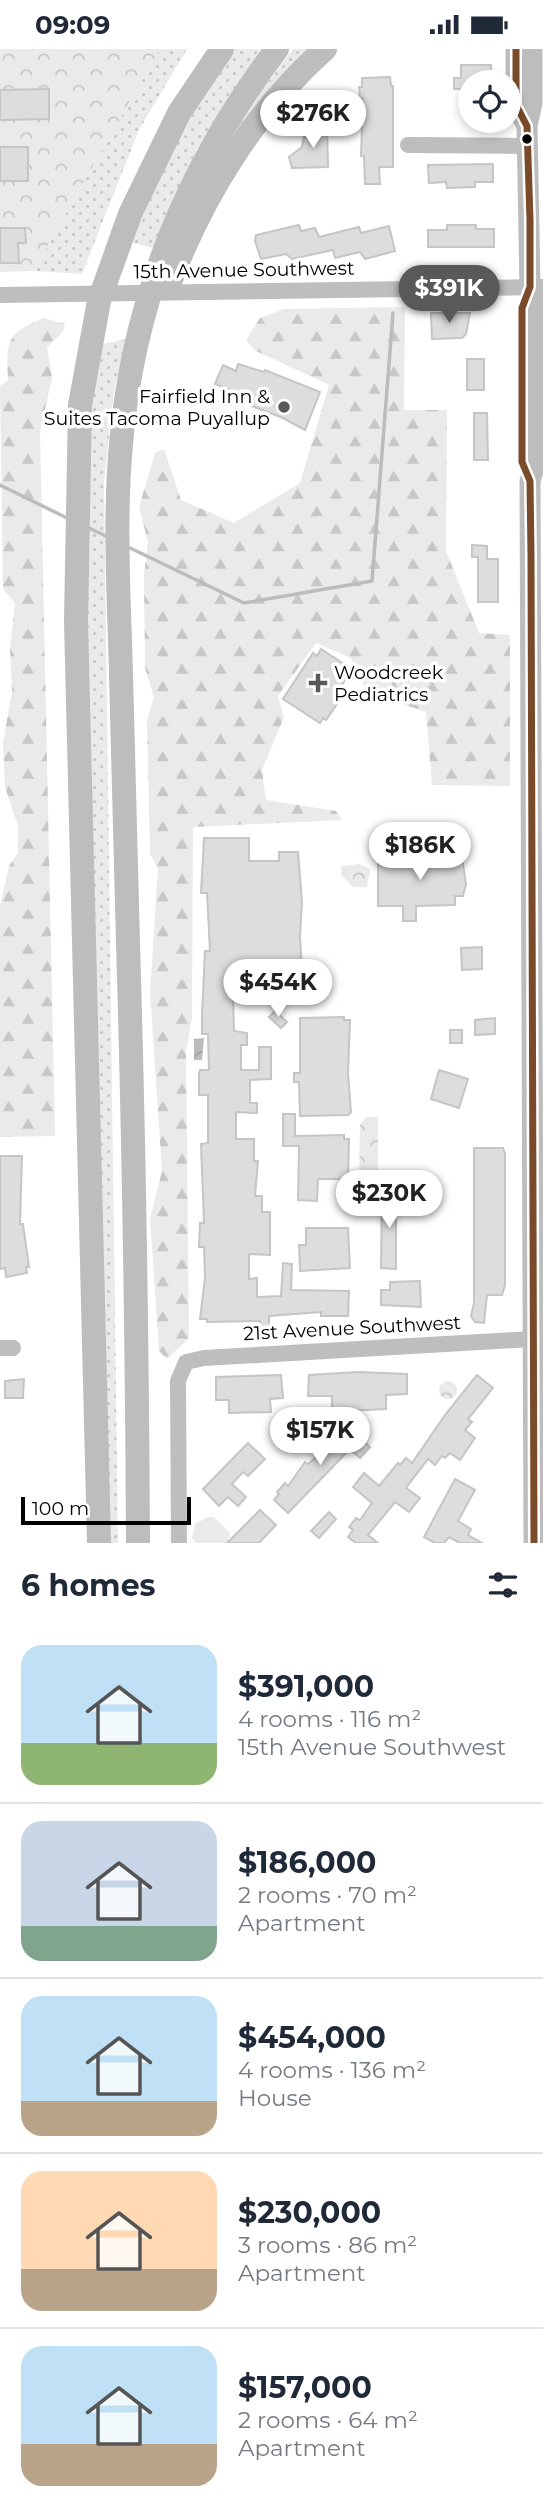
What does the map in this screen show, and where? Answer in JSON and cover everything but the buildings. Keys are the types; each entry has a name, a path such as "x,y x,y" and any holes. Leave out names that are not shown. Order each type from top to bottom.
{"highway":[{"path":"125,212 155,132 204,49"},
{"path":"99,1543 75,583 81,362 103,255 179,113 222,49"},
{"path":"138,1543 136,1227 118,577 120,467 128,385 180,233 188,192 230,114 277,49"},
{"path":"180,233 201,209 245,140 325,49"}],"main road":[{"path":"516,49 516,105 527,136"},
{"path":"532,49 532,103 527,136 537,287 537,458 530,481 537,556 538,1007 533,1339 534,1543"}],"street":[{"path":"408,145 527,136"},
{"name":"15th Avenue Southwest","path":"0,295 537,287"},
{"name":"21st Avenue Southwest","path":"179,1543 180,1372 186,1362 204,1358 533,1339"}],"green space":[{"path":"0,49 160,49 33,271 0,272"},
{"path":"160,49 187,49 139,130 82,274 33,271"},
{"path":"234,49 263,49 197,149 153,248 129,242 173,144"},
{"path":"293,49 310,49 226,146 248,108"},
{"path":"405,307 404,410 447,410 446,551 479,633 510,635 510,786 432,785 426,712 367,692 351,658 316,643 278,696 284,717 262,770 266,800 336,811 342,820 193,827 192,1018 186,1052 189,1338 167,1359 159,1351 150,1219 162,1171 150,992 158,869 150,853 147,720 154,697 145,668 144,575 148,542 139,507 155,453 164,449 181,500 234,523 300,483 329,385 256,351 246,340 260,318 284,309"},
{"path":"44,318 65,324 63,332 47,347 52,378 40,432 55,1136 0,1137 0,906 9,866 18,853 18,826 5,787 3,743 12,691 10,648 15,603 3,589 0,386 8,380 7,356 11,340 22,329"},
{"path":"126,339 114,390 104,482 118,1543 107,1543 84,466 99,345"},
{"path":"360,864 370,869 367,887 353,887 341,875 341,866"},
{"path":"366,1117 378,1117 378,1182 359,1181 360,1125"},
{"path":"444,1381 452,1381 457,1390 455,1397 444,1399 439,1394 439,1386"},
{"path":"214,1517 230,1533 228,1543 195,1543 192,1538 195,1524"}],"water":[{"path":"204,1038 202,1060 194,1060 194,1039"}],"waterway":[{"path":"128,547 244,603 372,581 393,313"},
{"path":"0,485 67,518"},
{"path":"87,527 108,537"}],"transit line":[{"path":"516,49 516,105 527,126 530,220 530,287 522,308 522,462 530,481 531,556 534,1543"}],"place":[{"name":"Fairfield Inn & Suites Tacoma Puyallup","path":"284,407"},
{"name":"Woodcreek Pediatrics","path":"318,683"}]}
